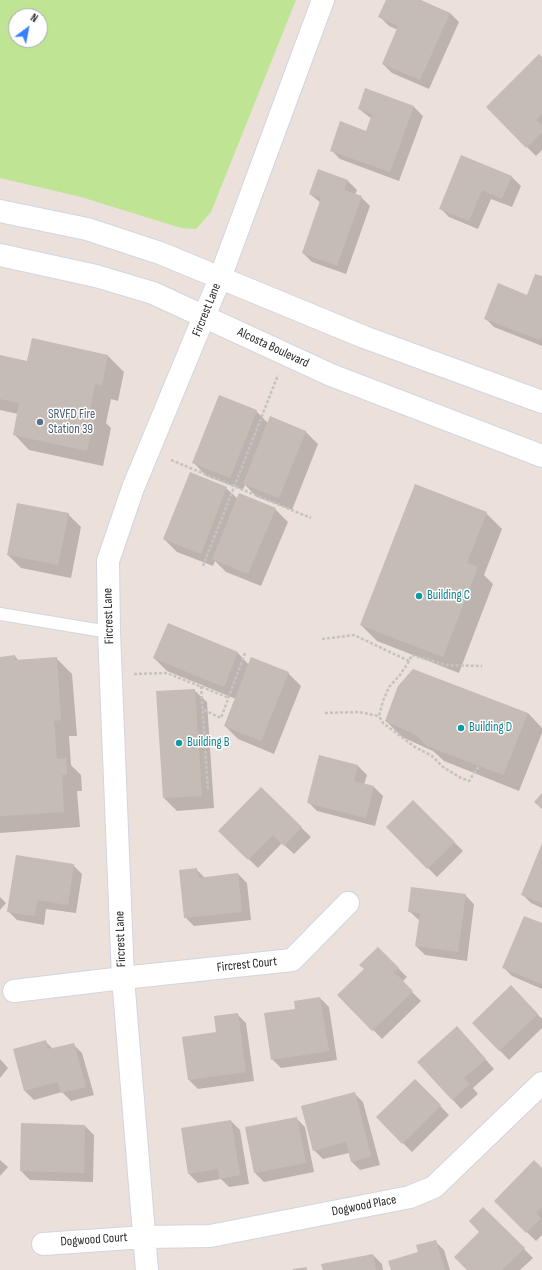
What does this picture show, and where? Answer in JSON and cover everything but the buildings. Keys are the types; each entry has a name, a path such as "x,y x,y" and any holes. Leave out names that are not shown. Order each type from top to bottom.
{"street":[{"name":"Fircrest Lane","path":"147,1270 123,978 109,632 108,561 133,488 220,278 323,0"},
{"path":"0,211 87,229 160,253 364,337 542,402"},
{"name":"Alcosta Boulevard","path":"0,255 96,276 153,293 330,375 542,456"},
{"name":"Fircrest Court","path":"14,992 123,978 292,960 348,903"},
{"name":"Dogwood Place","path":"145,1237 210,1236 410,1197 434,1187 542,1083"},
{"name":"Dogwood Court","path":"43,1244 145,1237"}],"lane":[{"path":"0,614 109,632"}],"path":[{"path":"203,566 286,354"},
{"path":"148,451 311,518"},
{"path":"322,639 354,635 409,661"},
{"path":"204,710 221,718 245,653"},
{"path":"478,766 469,781 461,778 443,767 432,756 415,747 383,723 379,716 389,687 400,675 412,654 446,665 482,666"},
{"path":"111,676 167,673 229,698"},
{"path":"201,686 204,710 208,790"},
{"path":"325,713 359,712 379,716"}],"green space":[{"path":"0,0 296,0 211,212 196,229 181,228 81,197 0,178"}],"place":[{"name":"SRVFD Fire Station 39","path":"40,422"},
{"name":"Building C","path":"419,596"},
{"name":"Building D","path":"461,728"},
{"name":"Building B","path":"179,743"}]}
